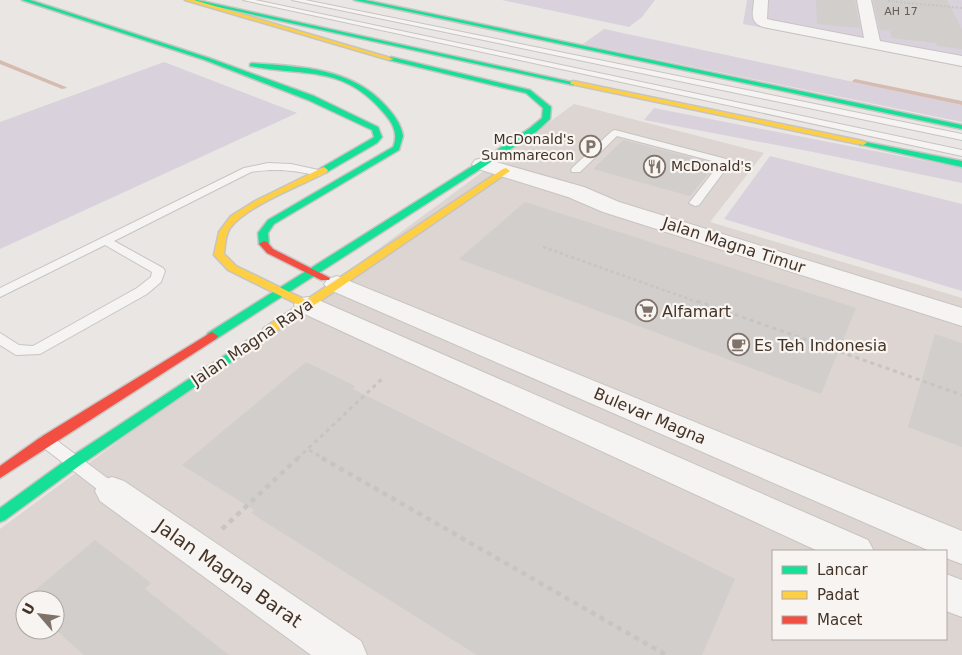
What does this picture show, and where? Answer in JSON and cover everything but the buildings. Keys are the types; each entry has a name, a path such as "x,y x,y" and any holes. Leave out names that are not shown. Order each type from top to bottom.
{"main road":[{"path":"25,0 207,59 312,98 369,125 378,133 378,137 374,141 242,213 227,226 220,241 219,255 232,268 293,298"},
{"path":"188,0 624,94 962,164"},
{"name":"Jalan Magna Raya","path":"0,516 293,298 324,278 546,119 547,107 528,91 407,64 188,0"},
{"path":"358,0 962,127"},
{"path":"207,59 341,76 354,82 381,102 397,126 400,142 396,148 271,222 264,230 261,237 263,244 270,251 324,278"},
{"name":"Jalan Magna Raya","path":"0,473 46,441 293,298 506,171"}],"street":[{"path":"761,0 760,21 768,24 962,61"},
{"path":"864,0 873,43"},
{"name":"Jalan Magna Timur","path":"482,164 576,192 611,208 962,317"},
{"name":"Bulevar Magna","path":"324,278 962,548"},
{"path":"293,298 853,550"},
{"name":"Jalan Magna Barat","path":"112,491 346,655"},
{"path":"947,592 962,599"}],"lane":[{"path":"246,0 962,153"},
{"path":"295,0 962,137"},
{"path":"576,170 615,133 726,162 695,203"},
{"path":"0,293 248,170 270,165 287,165 318,173"},
{"path":"0,338 16,350 35,351 142,291 157,279 158,271 106,241"},
{"path":"46,441 112,491"}],"path":[{"path":"884,1 962,8"},
{"path":"543,248 962,395"},
{"path":"198,551 309,450 384,377"},
{"path":"309,450 666,655"}],"shaded area":[{"path":"502,0 655,0 642,17 629,27"},
{"path":"747,0 962,0 962,67 743,24"},
{"path":"604,29 962,105 962,122 583,44"},
{"path":"164,62 297,113 0,249 0,122"},
{"path":"574,104 764,153 710,222 962,298 962,655 0,655 0,529"},
{"path":"654,108 962,168 962,183 644,120"},
{"path":"770,156 962,204 962,291 724,219"}],"waterway":[{"path":"0,62 64,88"},
{"path":"855,81 962,103"}],"traffic: fast":[{"path":"25,0 207,59 311,98 375,129 378,137 374,141 324,170"},
{"path":"189,0 573,83"},
{"path":"357,0 962,127"},
{"path":"212,336 482,164 533,130 546,119 547,107 528,91 391,59"},
{"path":"252,65 311,70 345,79 361,87 376,99 391,116 398,128 399,136 396,148 271,222 263,233 264,244"},
{"path":"863,143 962,164"},
{"path":"0,516 74,462 268,331"}],"traffic: slow":[{"path":"188,0 391,59"},
{"path":"573,83 863,143"},
{"path":"307,305 232,268 219,255 220,247 225,229 234,218 258,203 324,170"},
{"path":"268,331 506,171"}],"traffic: jam":[{"path":"264,244 270,251 325,278"},
{"path":"0,473 46,441 212,336"}],"place":[{"name":"McDonald's Summarecon","path":"590,147"},
{"name":"McDonald's","path":"655,166"},
{"name":"Alfamart","path":"646,311"},
{"name":"Es Teh Indonesia","path":"738,345"}]}
